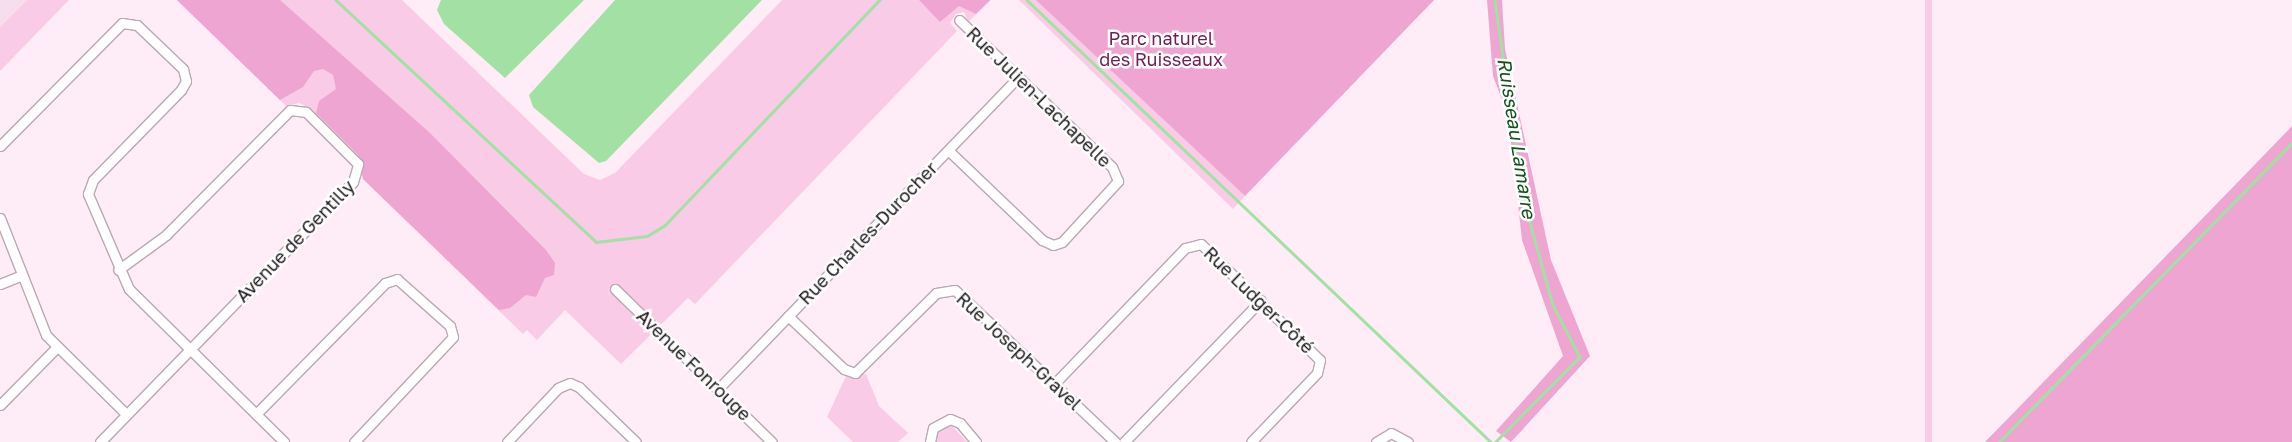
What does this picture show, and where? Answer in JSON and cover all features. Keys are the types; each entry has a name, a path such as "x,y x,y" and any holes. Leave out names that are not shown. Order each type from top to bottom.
{"street":[{"name":"Rue Julien-Lachapelle","path":"949,150 1050,245 1062,242 1113,191 1118,179 1112,167 959,20"},
{"path":"0,146 122,23 137,25 184,69 186,81 181,90 89,185 89,198 118,270 129,290 284,442"},
{"name":"Rue Charles-Durocher","path":"718,389 1018,77"},
{"name":"Avenue de Gentilly","path":"100,442 353,182 358,171 353,157 306,112 290,110 166,235 118,270"},
{"path":"0,218 42,327 57,347 126,414"},
{"name":"Rue Ludger-Côté","path":"1055,383 1192,244 1206,247 1315,352 1320,365 1250,442"},
{"path":"0,284 22,275"},
{"path":"256,414 385,283 397,279 450,326 453,337 354,442"},
{"name":"Avenue Fonrouge","path":"615,288 772,442"},
{"name":"Rue Joseph-Gravel","path":"788,316 840,366 855,373 936,293 952,288 1055,383 1115,442"},
{"path":"1124,442 1261,300"},
{"path":"0,405 57,347"},
{"path":"507,442 558,388 570,383 580,387 636,442"},
{"path":"930,442 933,428 950,419 960,423 976,442"},
{"path":"1376,442 1394,433 1408,442"}],"shaded area":[{"path":"0,0 27,0 0,27"},
{"path":"441,0 584,0 505,78 444,24 437,10"},
{"path":"615,0 762,0 606,161 599,163 533,107 529,95"}],"green space":[{"path":"27,0 69,0 0,71 0,27"},
{"path":"177,0 402,0 584,174 600,180 615,173 782,0 991,0 968,22 964,12 956,14 950,23 957,31 695,304 688,298 621,364 565,310 537,340 527,330 523,334 363,179 358,155 310,108 299,103 286,106"},
{"path":"177,0 280,0 430,133 546,250 555,263 554,275 545,278 536,297 526,295 510,308 499,310 363,179 358,155 316,113 319,101 336,89 333,75 323,69 314,71 303,87 280,100"},
{"path":"919,0 990,0 976,14 959,6 940,22"},
{"name":"Parc naturel des Ruisseaux","path":"1019,0 1281,0 1163,119 1245,196 1233,209"},
{"path":"1036,0 1434,0 1245,196"},
{"path":"1487,0 1502,0 1505,49 1551,260 1590,356 1511,442 1496,431 1563,356 1522,240 1508,115 1493,76"},
{"path":"1925,0 1932,0 1932,442 1925,442"},
{"path":"2292,126 2292,442 1985,442 2235,185"},
{"path":"866,374 879,406 908,433 898,442 853,442 827,417 846,376"},
{"path":"947,423 967,442 935,442 938,430"}],"waterway":[{"path":"336,0 596,242 647,236 665,225 879,0"},
{"path":"1027,0 1491,442"},
{"name":"Ruisseau Lamarre","path":"1495,0 1523,197 1553,305 1580,357 1496,442"},
{"path":"1999,442 2292,143"}]}
